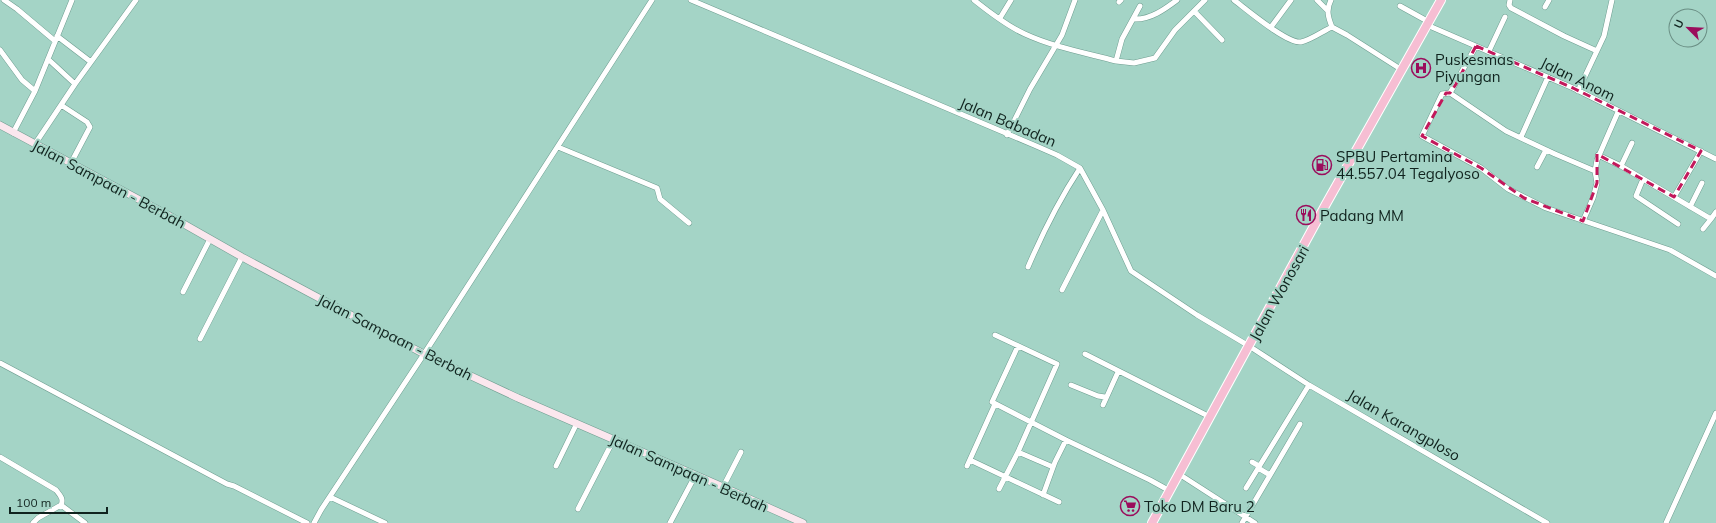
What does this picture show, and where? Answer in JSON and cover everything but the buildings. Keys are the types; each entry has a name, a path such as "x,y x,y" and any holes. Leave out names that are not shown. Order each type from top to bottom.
{"highway":[{"name":"Jalan Wonosari","path":"1152,523 1326,204 1441,0"}],"main road":[{"name":"Jalan Sampaan - Berbah","path":"0,125 168,214 242,257 424,354 803,523"}],"street":[{"path":"4,0 91,62"},
{"path":"13,133 35,92 72,0"},
{"path":"35,144 75,84 136,0"},
{"path":"314,523 652,0"},
{"name":"Jalan Babadan","path":"691,0 1057,155 1080,168"},
{"path":"974,0 1025,34 1056,45 1116,61 1134,63 1155,58 1175,30 1205,0"},
{"path":"1000,18 1011,0"},
{"path":"1007,135 1030,89 1056,45 1075,0"},
{"path":"1134,19 1140,19 1152,15 1176,0"},
{"path":"1234,0 1293,41 1301,42 1332,27"},
{"path":"1239,4 1243,0"},
{"path":"1271,27 1291,0"},
{"path":"1318,0 1328,11 1332,27 1402,70"},
{"path":"1328,11 1332,0"},
{"path":"1510,0 1509,5 1511,8 1564,36 1597,51"},
{"path":"1546,7 1549,0"},
{"path":"1578,91 1604,36 1612,0"},
{"path":"1116,61 1122,39 1140,6"},
{"name":"Jalan Anom","path":"1400,6 1428,23 1578,91 1716,159"},
{"path":"1194,11 1222,40"},
{"path":"1489,51 1505,17"},
{"path":"1450,93 1476,46"},
{"path":"0,50 22,80 35,92"},
{"path":"48,59 75,84"},
{"path":"1521,137 1548,77"},
{"path":"1595,171 1506,131 1450,93 1442,94 1422,136 1474,164 1508,189 1524,198 1546,208 1670,250 1716,276"},
{"path":"61,105 87,122 90,127 71,163"},
{"path":"1583,221 1593,198 1597,183 1595,171 1598,155 1618,112"},
{"path":"1621,166 1632,143"},
{"path":"558,147 657,188 660,199 689,223"},
{"path":"1537,167 1546,150"},
{"path":"1674,197 1701,151"},
{"path":"1598,155 1621,166 1711,219"},
{"path":"1028,267 1063,194 1080,168 1103,210 1131,271 1197,315 1249,346"},
{"path":"1644,180 1636,196 1678,224"},
{"path":"1690,207 1702,183"},
{"path":"1062,290 1103,210"},
{"path":"1703,229 1716,212"},
{"path":"183,292 210,239"},
{"path":"200,339 242,257"},
{"path":"995,335 1058,364 1018,452 999,489"},
{"path":"1018,346 992,402 1031,423 1150,480 1170,492"},
{"name":"Jalan Karangploso","path":"1249,346 1309,385 1547,523"},
{"path":"1085,354 1118,372 1210,417"},
{"path":"0,363 227,484 234,486 307,523"},
{"path":"1103,405 1118,372"},
{"path":"1071,385 1105,398"},
{"path":"1246,488 1309,385"},
{"path":"967,466 995,404"},
{"path":"1666,523 1716,413"},
{"path":"556,466 577,423"},
{"path":"1242,523 1300,424"},
{"path":"578,509 614,439"},
{"path":"1043,495 1053,467 1066,440"},
{"path":"723,487 741,452"},
{"path":"1018,452 1053,467"},
{"path":"0,457 56,490 62,498 63,501 61,505 38,518 33,523"},
{"path":"970,460 1059,502"},
{"path":"1252,462 1270,475"},
{"path":"1179,474 1256,523"},
{"path":"670,523 695,476"},
{"path":"330,497 385,523"},
{"path":"61,505 85,523"}],"highlighted area":[{"path":"1476,46 1573,88 1701,151 1674,197 1597,154 1597,183 1583,221 1524,198 1481,168 1422,136 1446,93 1450,93 1456,84"}],"place":[{"name":"Puskesmas Piyungan","path":"1421,68"},
{"name":"SPBU Pertamina 44.557.04 Tegalyoso","path":"1322,165"},
{"name":"Padang MM","path":"1306,215"},
{"name":"Toko DM Baru 2","path":"1130,506"}]}
